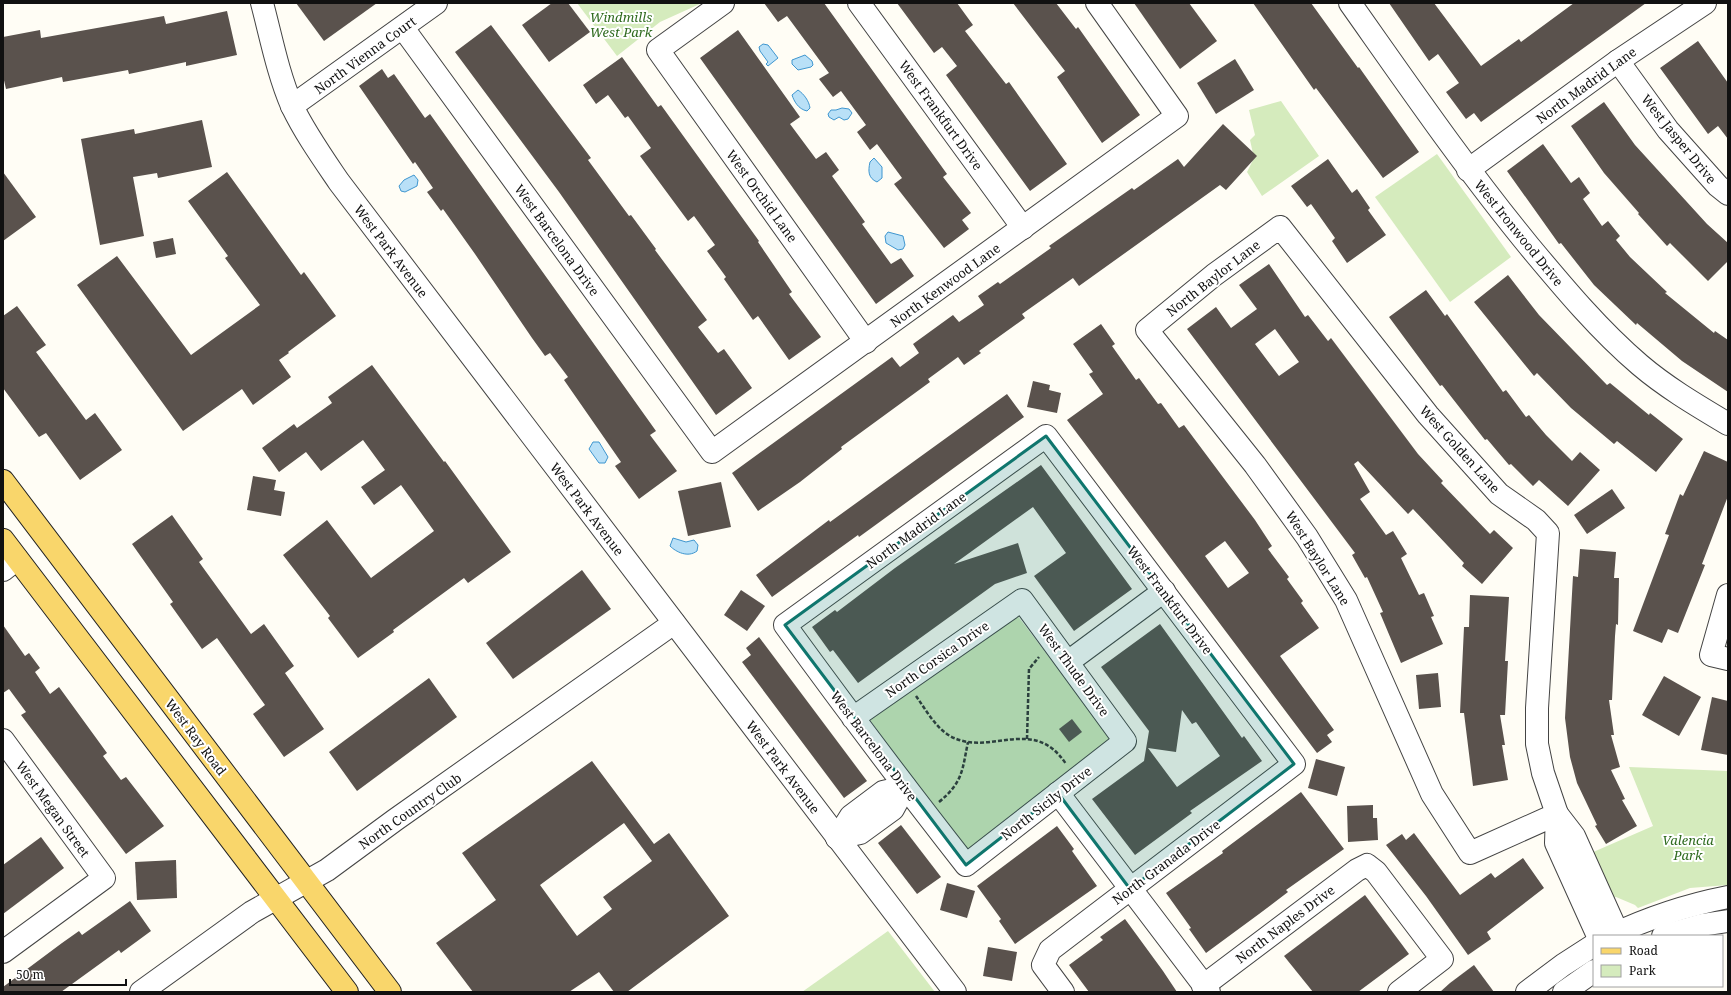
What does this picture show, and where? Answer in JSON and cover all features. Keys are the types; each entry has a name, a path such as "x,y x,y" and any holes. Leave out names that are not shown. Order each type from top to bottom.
{"main road":[{"name":"West Ray Road","path":"3,481 390,992"},
{"path":"3,540 10,564 277,899 347,992"}],"street":[{"name":"West Park Avenue","path":"262,3 280,74 292,106 314,145 339,182 955,992"},
{"name":"North Vienna Court","path":"292,106 436,3"},
{"name":"West Orchid Lane","path":"723,3 658,50 866,342"},
{"name":"West Frankfurt Drive","path":"859,3 1023,228"},
{"name":"North Kenwood Lane","path":"712,452 1177,116 1097,3"},
{"name":"West Ironwood Drive","path":"1350,3 1468,170 1563,287 1606,334 1641,366 1686,399 1728,424"},
{"name":"North Madrid Lane","path":"1468,170 1618,61 1705,3"},
{"name":"West Barcelona Drive","path":"403,28 712,452"},
{"name":"West Jasper Drive","path":"1618,61 1668,130 1718,186 1728,194"},
{"name":"North Baylor Lane","path":"1148,330 1214,275 1280,227"},
{"name":"West Golden Lane","path":"1280,227 1428,415 1499,494 1536,520 1548,533 1537,708 1537,744 1543,772 1556,814 1556,843 1611,935"},
{"name":"West Baylor Lane","path":"1148,330 1255,465 1307,537 1342,594 1432,794 1470,853 1556,814"},
{"name":"West Frankfurt Drive","path":"1046,436 1294,764"},
{"name":"North Madrid Lane","path":"785,625 1046,436"},
{"path":"1068,662 1164,591"},
{"path":"1719,657 1728,595"},
{"name":"West Thude Drive","path":"1022,600 1125,741"},
{"name":"North Corsica Drive","path":"853,718 1022,600"},
{"name":"North Country Club","path":"141,992 252,912 327,870 395,820 674,623"},
{"name":"West Barcelona Drive","path":"785,625 905,787 966,865"},
{"name":"West Megan Street","path":"3,740 104,878 3,952"},
{"name":"North Sicily Drive","path":"966,865 1125,741"},
{"name":"North Granada Drive","path":"1063,992 1043,965 1050,950 1294,764"},
{"path":"837,838 851,816 883,792 905,787"},
{"path":"1058,793 1206,989"},
{"name":"North Naples Drive","path":"1206,989 1357,870 1367,865 1376,872 1442,959 1399,992"},
{"path":"1611,935 1696,903 1728,897"},
{"path":"1667,935 1702,925 1728,920"},
{"path":"1527,992 1563,965 1593,946"},
{"path":"1564,992 1593,972"}],"path":[{"path":"1027,739 1030,670 1039,657"},
{"path":"905,682 936,724 950,736 968,742 1027,739 1042,742 1051,747 1062,757 1077,779"},
{"path":"938,803 952,791 961,777 968,742"}],"highlighted area":[{"path":"1046,436 1294,764 1130,889 1058,793 966,865 785,625"}],"green space":[{"name":"Windmills West Park","path":"577,3 702,3 660,22 617,56"},
{"path":"1281,101 1319,156 1262,196 1247,172 1254,158 1250,140 1255,135 1249,110"},
{"path":"1437,154 1511,257 1450,302 1375,197"},
{"path":"1017,615 1112,740 965,852 870,720"},
{"name":"Valencia Park","path":"1629,767 1728,771 1728,885 1690,888 1638,908 1635,905 1616,897 1613,898 1591,853 1653,826"},
{"path":"888,931 935,992 802,992"}],"water":[{"path":"763,44 768,45 778,58 768,66 766,64 768,62 760,51 759,47"},
{"path":"805,55 812,61 813,65 811,67 798,70 792,64 792,60"},
{"path":"798,90 809,103 810,108 807,111 799,107 792,95"},
{"path":"842,108 849,109 852,113 848,119 844,120 839,117 834,120 829,117 828,114 831,110"},
{"path":"874,158 882,167 882,178 877,182 870,176 869,171 870,162"},
{"path":"414,175 418,180 417,186 405,192 401,191 399,186 404,180"},
{"path":"888,232 903,236 905,245 903,249 898,250 886,243 885,236"},
{"path":"593,442 599,442 608,457 605,463 599,463 589,449"},
{"path":"673,538 686,542 694,540 698,545 697,551 686,554 675,550 670,546"}],"building":[{"path":"296,3 377,3 324,41"},
{"path":"552,3 568,3 590,32 549,62 522,25"},
{"path":"764,3 824,3 947,174 943,177 971,213 962,220 969,229 944,248 894,184 902,178 877,144 870,150 857,132 866,125 841,91 833,97 819,79 829,73 787,16 778,22"},
{"path":"897,3 957,3 973,25 965,31 1006,84 1009,82 1067,164 1030,191 946,75 957,66 942,47 934,53"},
{"path":"1013,3 1056,3 1076,29 1078,27 1140,115 1102,143 1057,77 1065,71"},
{"path":"1134,3 1189,3 1217,41 1180,69"},
{"path":"1253,3 1311,3 1358,68 1359,67 1419,152 1383,178 1316,88 1314,90"},
{"path":"1389,3 1434,3 1481,66 1519,39 1521,42 1574,3 1646,3 1481,122 1474,113 1466,119 1446,92 1459,83 1438,54 1429,61"},
{"path":"227,11 237,55 186,66 186,62 129,74 128,70 63,82 62,77 6,89 3,76 3,37 40,30 41,38 164,16 166,24"},
{"path":"491,25 591,158 588,160 629,216 631,215 707,320 698,327 718,353 724,349 752,388 716,415 559,192 455,52"},
{"path":"738,30 800,117 790,124 816,159 826,152 839,170 832,176 865,222 862,224 891,264 901,258 914,276 876,304 700,58"},
{"path":"1698,41 1728,83 1728,139 1718,126 1708,134 1660,68"},
{"path":"622,57 658,107 661,105 759,241 758,242 792,292 789,294 821,337 789,360 758,316 753,320 724,279 726,277 707,251 715,245 694,216 688,221 640,156 651,148 628,116 625,118 608,95 596,104 583,85"},
{"path":"1235,59 1254,90 1216,114 1197,83"},
{"path":"382,69 388,78 394,74 425,118 430,114 656,431 650,435 677,471 639,499 615,466 621,462 564,380 568,377 550,353 545,356 443,209 441,211 427,192 433,188 415,162 413,164 359,86"},
{"path":"1604,102 1635,145 1707,224 1728,243 1728,261 1708,281 1670,243 1667,246 1638,214 1639,213 1604,173 1571,126"},
{"path":"202,120 212,167 158,178 157,173 133,177 144,236 100,245 81,139 134,129 135,134"},
{"path":"1223,124 1257,156 1226,190 1220,185 1079,286 1073,278 1022,314 1025,318 979,351 981,353 964,365 958,357 928,379 930,382 841,447 842,449 800,482 758,511 732,473 892,357 900,367 919,353 913,344 953,315 959,322 984,305 978,296 998,282 1000,284 1051,248 1049,246 1132,188 1134,190 1178,159 1184,167"},
{"path":"1543,144 1571,183 1579,177 1590,193 1583,199 1602,226 1608,221 1620,236 1616,240 1630,257 1667,292 1665,293 1714,333 1715,331 1728,340 1728,392 1682,361 1637,323 1636,325 1594,285 1561,243 1559,244 1507,171"},
{"path":"1328,159 1352,193 1357,189 1370,208 1368,210 1386,235 1347,263 1332,241 1335,238 1311,204 1307,207 1291,186"},
{"path":"3,172 36,217 3,241"},
{"path":"227,172 301,275 304,272 336,316 279,360 291,377 253,405 242,389 183,431 77,285 117,256 191,355 260,305 225,258 228,256 188,201"},
{"path":"173,238 176,254 156,258 153,242"},
{"path":"1269,264 1305,317 1308,315 1328,341 1331,338 1418,454 1443,481 1441,483 1490,534 1494,530 1513,548 1482,584 1462,566 1464,563 1413,509 1408,514 1358,461 1354,464 1370,492 1360,499 1386,535 1393,531 1407,554 1401,558 1419,595 1424,593 1434,616 1431,617 1443,644 1401,663 1380,613 1383,612 1367,577 1365,578 1352,555 1355,553 1187,329 1216,307 1231,328 1257,309 1239,285","holes":["1275,329 1299,362 1279,376 1255,344"]},
{"path":"1508,275 1539,315 1607,385 1610,383 1649,415 1650,413 1683,439 1656,472 1617,441 1614,444 1571,408 1537,373 1534,376 1474,302"},
{"path":"1426,290 1445,316 1447,314 1503,392 1506,390 1526,417 1529,415 1546,435 1572,461 1580,452 1600,470 1568,506 1539,480 1533,486 1511,464 1509,465 1487,439 1485,440 1442,385 1440,386 1389,317"},
{"path":"17,306 46,345 36,352 86,420 95,413 122,450 80,480 46,433 39,437 3,388 3,316"},
{"path":"1101,324 1115,344 1112,346 1136,380 1139,378 1158,404 1161,403 1179,428 1184,425 1255,520 1272,546 1268,549 1289,577 1287,579 1303,601 1301,603 1319,628 1280,656 1334,730 1327,735 1332,742 1317,753 1067,420 1103,394 1089,374 1093,372 1073,344","holes":["1225,541 1249,573 1228,588 1205,556"]},
{"path":"372,365 444,462 445,461 511,552 468,583 464,578 393,630 394,632 358,658 328,618 330,616 283,555 327,520 371,578 434,531 401,485 374,505 361,487 385,470 363,440 321,471 306,452 279,472 262,448 294,424 297,428 332,403 328,397"},
{"path":"1033,381 1050,385 1049,390 1061,393 1057,413 1027,407"},
{"path":"1007,394 1024,417 859,537 858,535 772,597 756,575 829,520 830,522"},
{"path":"1704,451 1728,462 1728,496 1702,564 1705,565 1678,633 1668,629 1662,643 1633,631 1669,535 1665,534 1680,494 1683,496"},
{"path":"1041,465 1132,589 1074,631 1034,576 1066,553 1033,507 954,564 1018,543 1027,573 995,584 858,683 833,650 830,652 812,627 835,610 837,612 895,568"},
{"path":"253,476 276,480 274,490 285,492 281,516 247,510"},
{"path":"721,482 731,527 688,536 678,491"},
{"path":"1612,489 1625,508 1587,534 1574,515"},
{"path":"172,515 203,559 199,562 251,634 264,624 294,666 285,673 324,729 284,757 253,714 265,705 217,638 202,649 170,604 173,602 132,544"},
{"path":"1580,549 1616,552 1614,578 1619,578 1618,625 1616,624 1612,700 1609,700 1614,735 1611,735 1620,767 1611,770 1625,799 1622,800 1637,826 1606,844 1595,826 1597,825 1577,783 1570,757 1565,718 1573,576 1578,577"},
{"path":"582,570 611,609 513,679 486,643"},
{"path":"741,590 765,606 747,631 724,615"},
{"path":"1470,595 1509,597 1505,661 1508,661 1505,715 1500,715 1505,745 1502,745 1508,780 1473,786 1464,713 1460,713 1464,627 1469,627"},
{"path":"1160,624 1242,738 1244,736 1262,761 1190,811 1192,813 1135,855 1092,799 1144,761 1149,731 1101,667","holes":["1182,710 1192,724 1196,722 1220,756 1177,787 1148,748 1176,752"]},
{"path":"3,625 25,656 29,653 40,668 35,672 50,694 59,687 107,753 103,756 121,780 126,777 164,826 126,854 21,715 26,712 9,689 3,693"},
{"path":"759,637 867,781 844,798 742,662 751,655 746,648"},
{"path":"1438,673 1441,707 1419,709 1416,675"},
{"path":"1664,676 1701,697 1679,736 1642,715"},
{"path":"429,678 457,717 357,791 329,752"},
{"path":"1712,697 1728,701 1728,755 1701,750"},
{"path":"1072,719 1082,732 1069,742 1059,729"},
{"path":"1316,759 1345,767 1337,796 1308,788"},
{"path":"592,761 654,844 669,833 729,916 627,992 614,992 599,972 569,992 473,992 436,943 496,900 462,853","holes":["624,823 652,861 603,897 612,909 577,936 540,885"]},
{"path":"1301,792 1344,849 1286,890 1288,892 1206,953 1189,929 1191,928 1166,893 1223,853 1222,851"},
{"path":"1373,805 1373,818 1377,818 1378,840 1348,842 1347,806"},
{"path":"901,825 941,877 917,894 878,843"},
{"path":"1057,826 1074,849 1072,851 1097,886 1015,944 999,921 1001,919 977,886"},
{"path":"1414,833 1460,895 1491,873 1495,878 1523,858 1544,888 1487,932 1491,939 1468,955 1426,896 1386,845 1402,834 1406,840"},
{"path":"41,837 64,868 3,914 3,865"},
{"path":"176,860 177,898 137,900 135,862"},
{"path":"947,883 975,891 967,918 940,910"},
{"path":"1365,895 1409,954 1358,992 1313,992 1284,956"},
{"path":"130,901 151,931 121,953 119,950 61,992 3,992 3,987 62,943 79,931 82,935"},
{"path":"1125,919 1177,992 1089,992 1069,965 1103,940 1100,937"},
{"path":"988,947 1017,952 1012,981 983,976"},
{"path":"1474,965 1494,992 1440,992 1450,983"}]}
